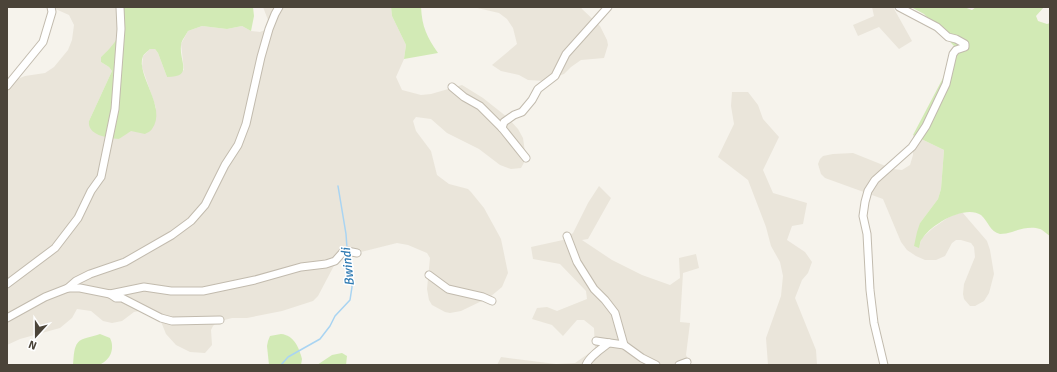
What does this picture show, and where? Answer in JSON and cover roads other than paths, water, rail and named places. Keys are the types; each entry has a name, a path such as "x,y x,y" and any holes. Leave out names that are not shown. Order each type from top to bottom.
{"street":[{"path":"7,86 43,42 52,12 51,7"},
{"path":"7,284 55,248 78,218 91,191 101,177 115,110 121,29 120,7"},
{"path":"7,318 45,297 68,288 76,281 90,274 125,262 172,235 191,221 205,205 225,166 238,145 246,124 261,57 269,29 279,7"},
{"path":"502,128 504,122 514,115 522,112 532,100 538,89 555,76 566,54 608,7"},
{"path":"884,365 874,323 867,234 863,216 865,202 868,192 875,180 912,147 926,126 946,84 953,54 956,50 965,47 965,44 961,41 948,37 936,28 899,7"},
{"path":"452,87 464,97 480,106 502,128 526,158"},
{"path":"567,236 577,262 594,289 615,313 624,345 642,362 656,365"},
{"path":"110,294 144,287 171,291 203,291 255,280 301,267 326,264 335,261 343,252 347,251 357,253"},
{"path":"429,275 448,289 483,297 492,301"},
{"path":"68,288 80,288 110,294 116,298 122,298 161,318 172,321 220,320"},
{"path":"596,341 624,345"},
{"path":"586,365 587,362 609,343"},
{"path":"679,365 687,362"}],"waterway":[{"name":"Bwindi","path":"338,186 347,248"},
{"name":"Bwindi","path":"281,365 288,357 320,339 330,326 335,316 350,300 352,287 348,254"}]}
